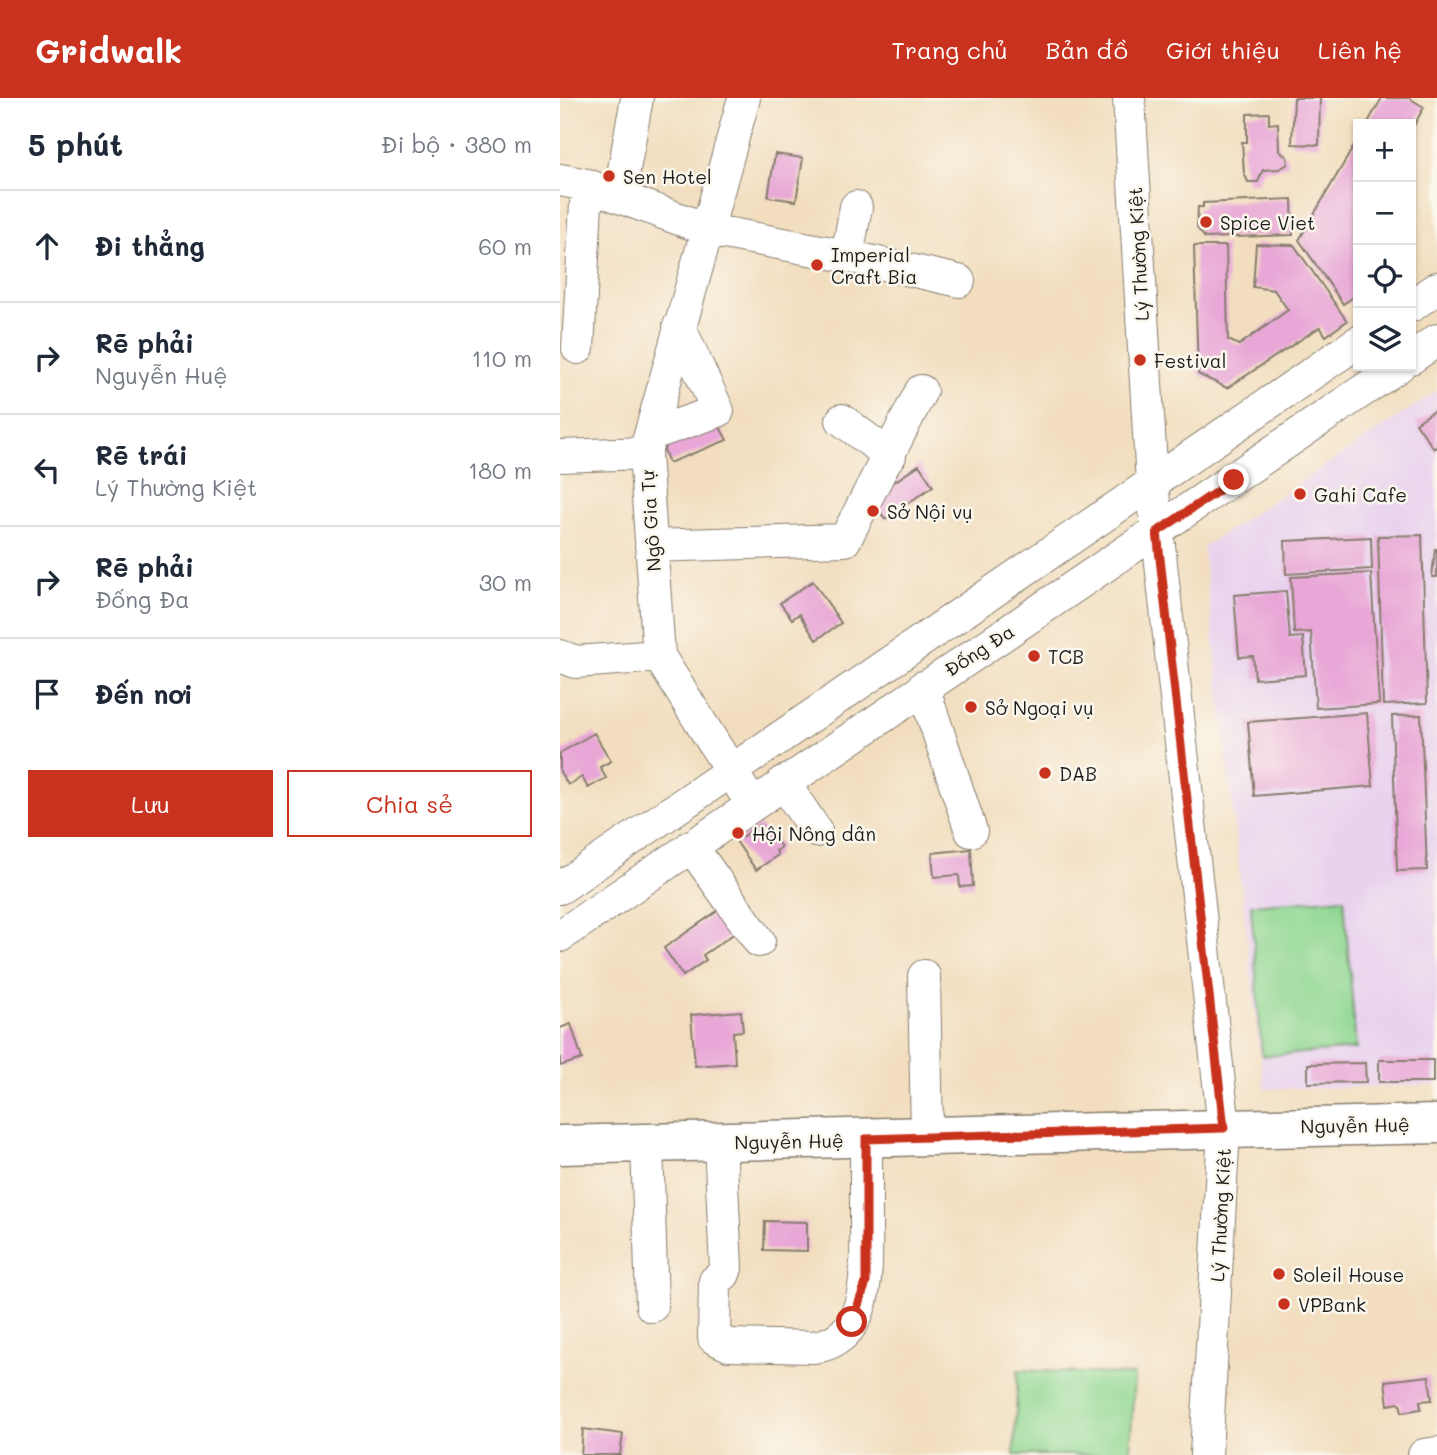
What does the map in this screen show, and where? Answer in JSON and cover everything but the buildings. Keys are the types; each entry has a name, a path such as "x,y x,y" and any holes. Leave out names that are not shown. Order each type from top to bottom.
{"main road":[{"name":"Nguyễn Huệ","path":"560,1145 1437,1124"}],"street":[{"path":"620,197 637,98"},
{"name":"Ngô Gia Tự","path":"744,98 709,230 679,326 649,443 651,546 659,656 751,805"},
{"name":"Lý Thường Kiệt","path":"1129,98 1152,483 1224,1128 1206,1455"},
{"path":"578,348 574,183 709,230 847,256 959,281"},
{"path":"847,256 856,207"},
{"path":"1416,303 1437,288"},
{"path":"560,456 649,443 718,411 679,326"},
{"path":"1416,355 1437,340"},
{"name":"Đống Đa","path":"560,888 1353,345"},
{"name":"Đống Đa","path":"560,936 1392,371"},
{"path":"651,546 854,549 890,456 921,391"},
{"path":"842,420 890,456"},
{"path":"560,656 576,662 659,656"},
{"path":"923,687 971,831"},
{"path":"783,782 816,831"},
{"path":"691,846 759,940"},
{"path":"924,976 927,1136"},
{"path":"720,1142 726,1268 724,1274 715,1281 714,1339 729,1345 813,1347 825,1346 852,1322 859,1310 866,1283 866,1139"},
{"path":"647,1143 652,1306"},
{"path":"1424,1455 1437,1454"}],"shaded area":[{"path":"1437,391 1437,1085 1264,1089 1203,547"}],"green space":[{"path":"1344,898 1356,1049 1262,1056 1251,905"},
{"path":"1018,1370 1134,1375 1130,1455 1014,1455"}],"place":[{"name":"Sen Hotel","path":"609,176"},
{"name":"Spice Viet","path":"1206,222"},
{"name":"Imperial Craft Bia","path":"817,265"},
{"name":"Festival","path":"1140,360"},
{"name":"Gahi Cafe","path":"1300,494"},
{"name":"Sở Nội vụ","path":"873,511"},
{"name":"TCB","path":"1034,656"},
{"name":"Sở Ngoại vụ","path":"971,707"},
{"name":"DAB","path":"1045,773"},
{"name":"Hội Nông dân","path":"738,833"},
{"name":"Soleil House","path":"1279,1274"},
{"name":"VPBank","path":"1284,1304"}],"route":[{"path":"852,1322 859,1310 866,1283 866,1139 1224,1128 1157,532 1234,480"}]}
